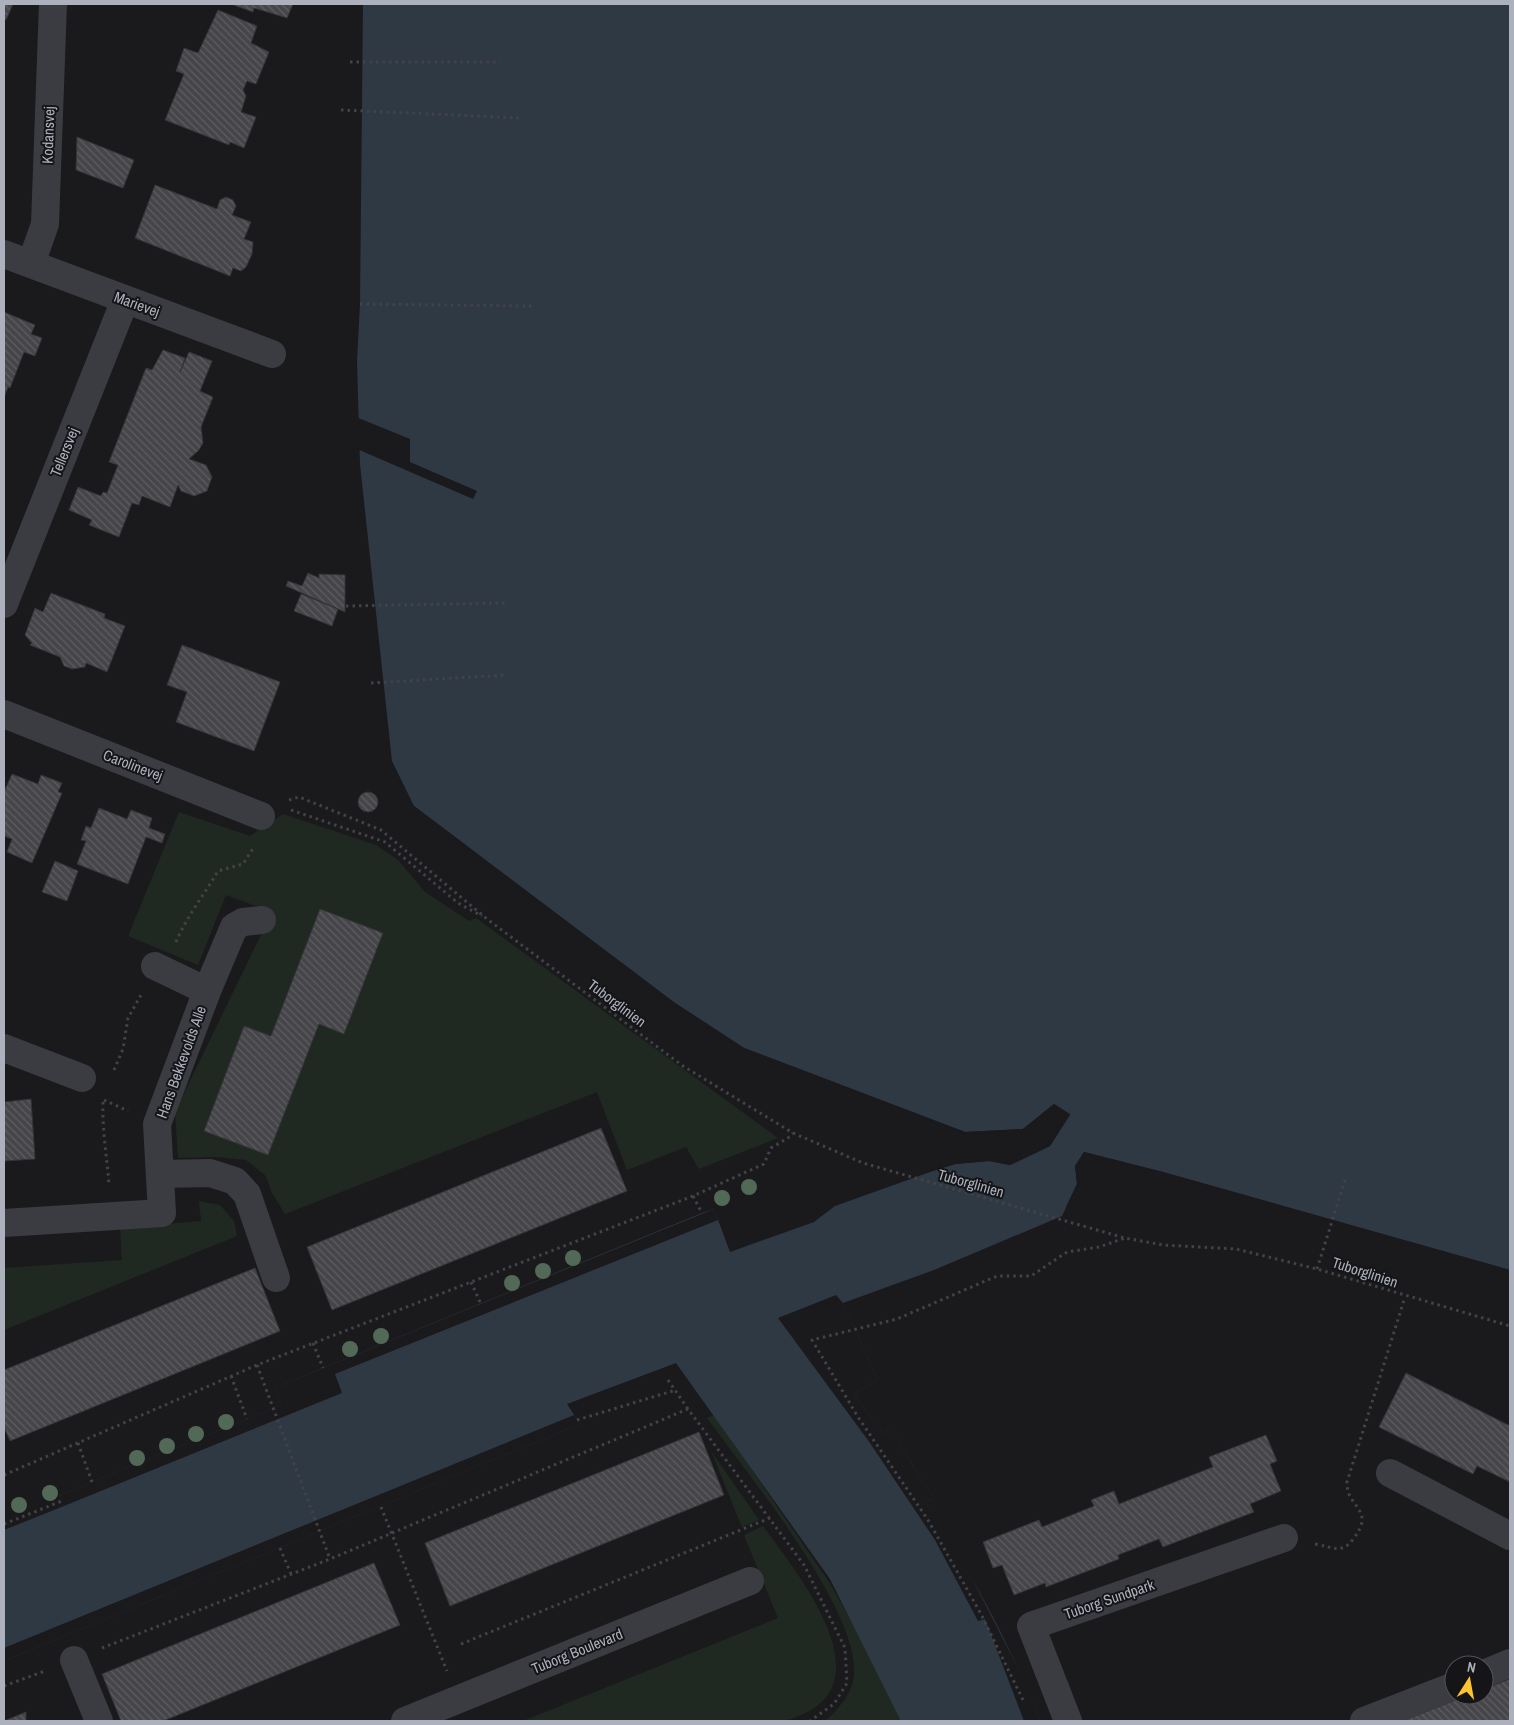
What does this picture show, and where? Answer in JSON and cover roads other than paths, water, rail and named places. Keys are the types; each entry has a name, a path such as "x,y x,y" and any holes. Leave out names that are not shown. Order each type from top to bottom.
{"street":[{"name":"Kodansvej","path":"31,264 45,224 53,4"},
{"name":"Marievej","path":"4,254 272,354"},
{"name":"Tellersvej","path":"4,604 125,300"},
{"name":"Carolinevej","path":"4,714 262,816"},
{"path":"207,991 234,927 243,922 262,920"},
{"name":"Hans Bekkevolds Alle","path":"4,1223 162,1213 158,1124 207,991 155,966"},
{"path":"4,1048 82,1078"},
{"path":"160,1174 210,1173 235,1181 247,1194 276,1278"},
{"path":"1390,1473 1510,1536"},
{"name":"Tuborg Sundpark","path":"1068,1721 1031,1626 1284,1538"},
{"name":"Tuborg Boulevard","path":"406,1721 750,1581"},
{"path":"74,1660 99,1721"},
{"path":"1494,1670 1510,1663"},
{"path":"1364,1721 1444,1690"}]}
